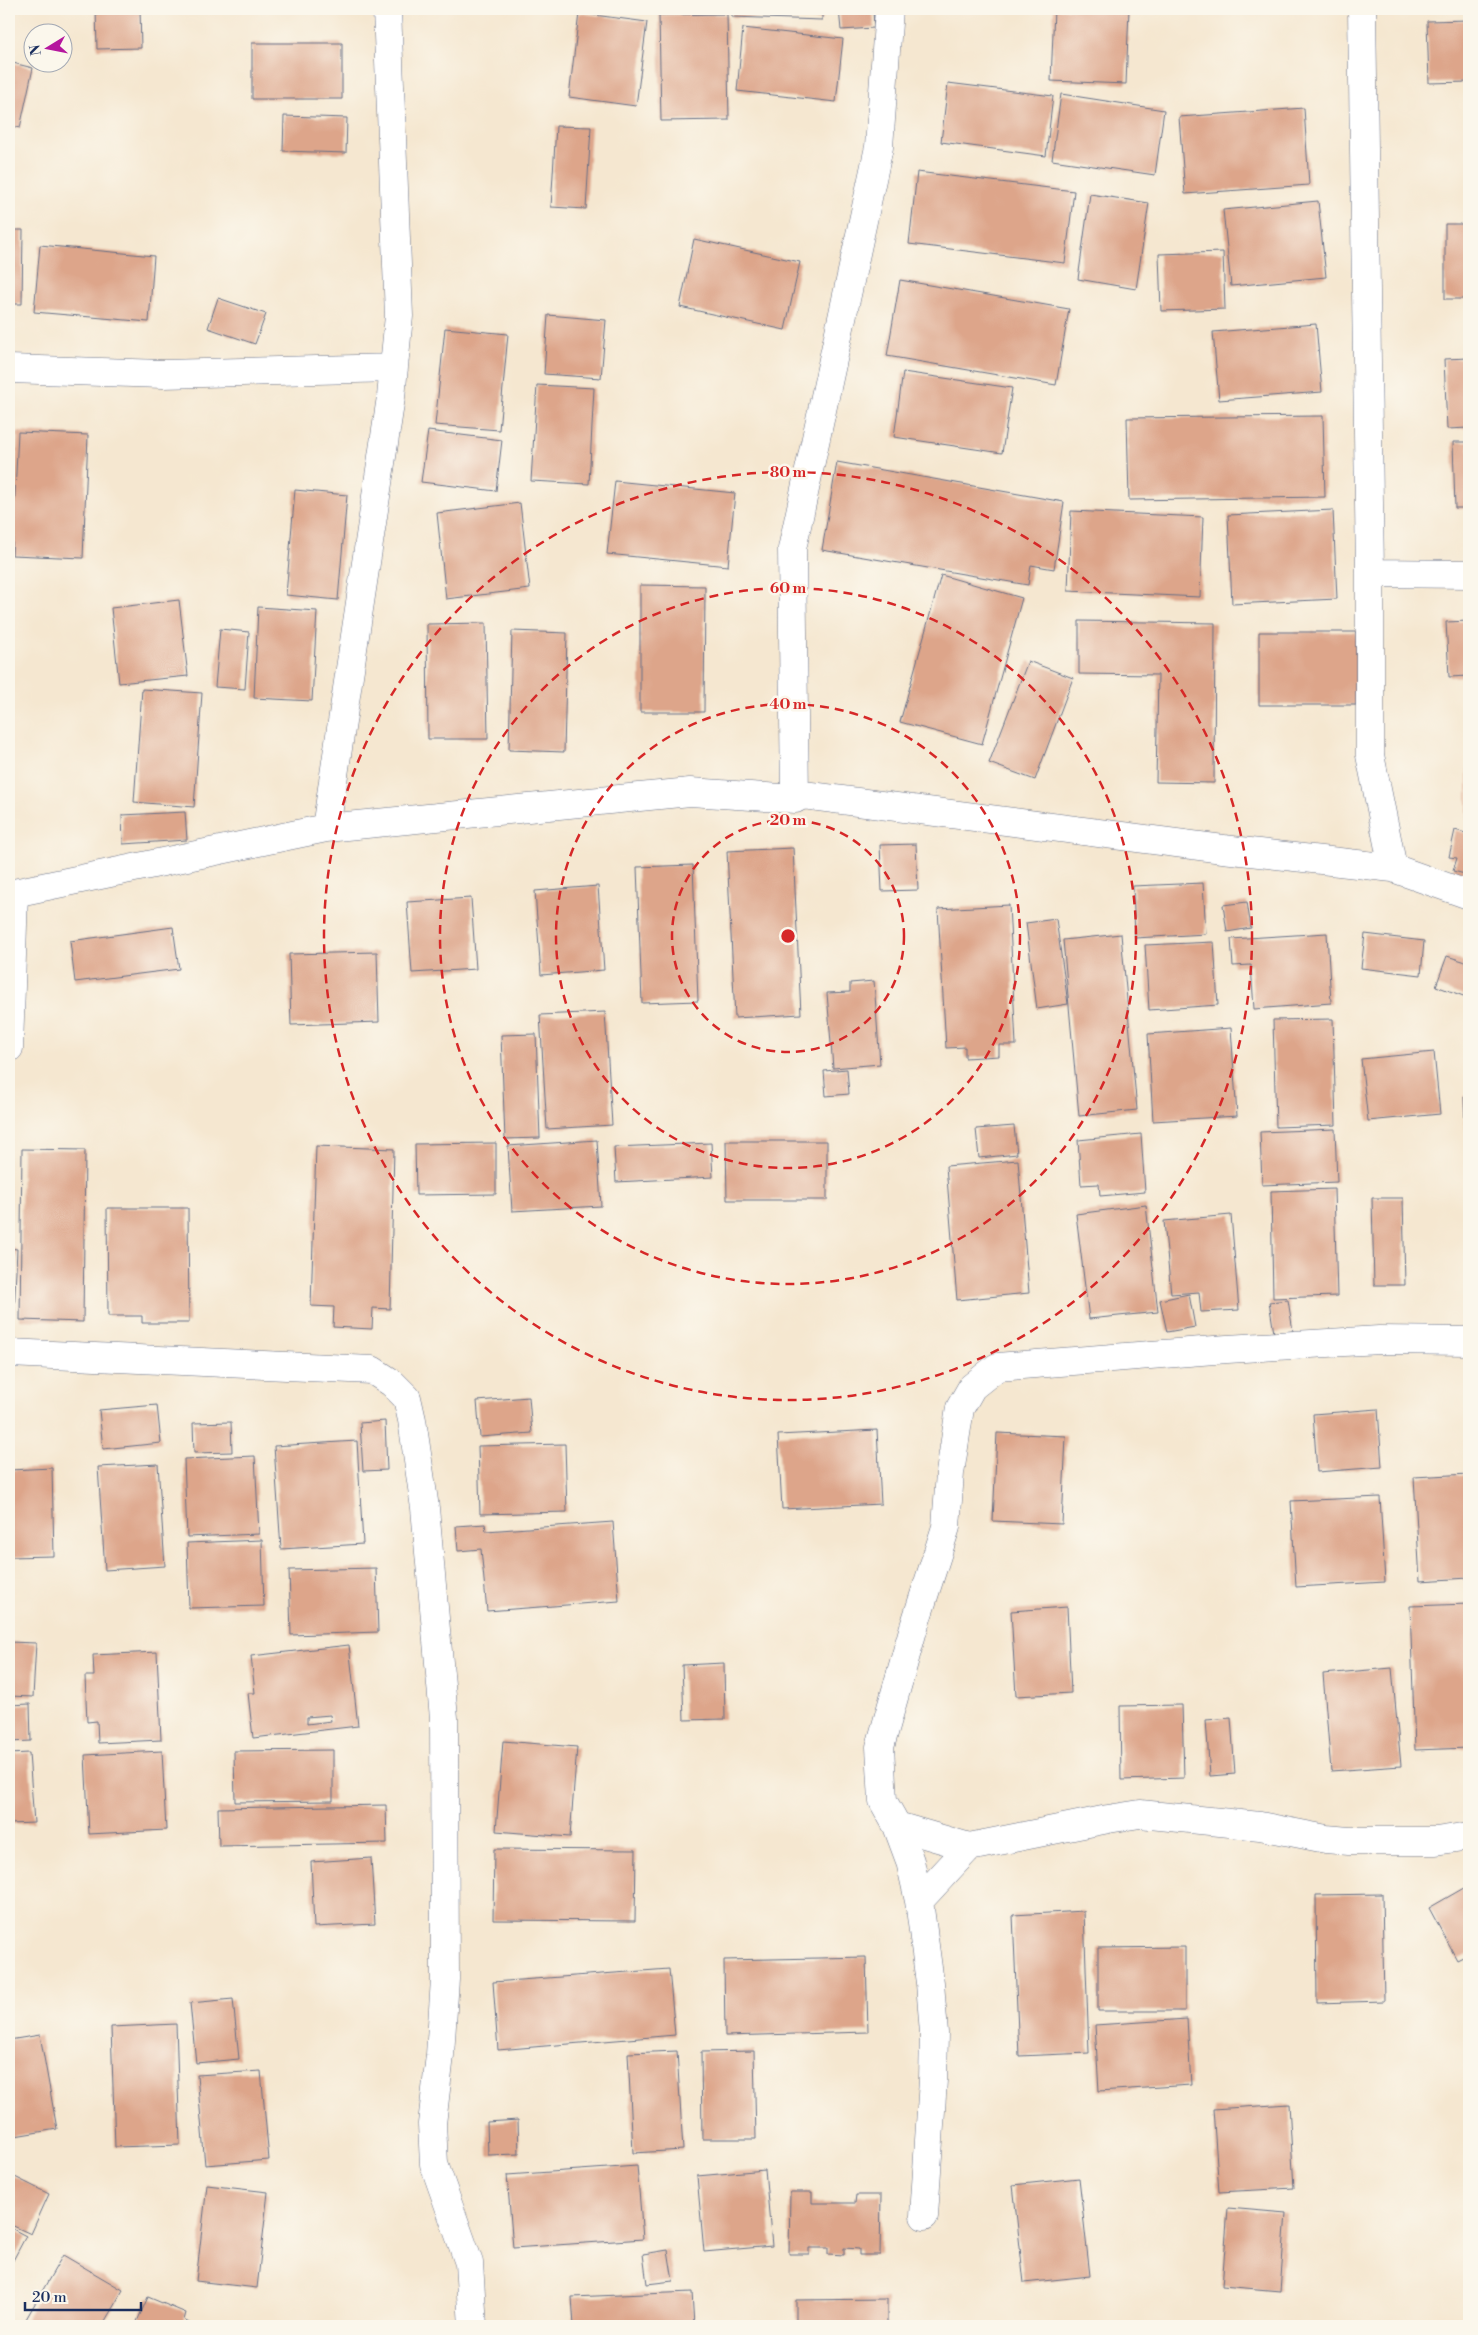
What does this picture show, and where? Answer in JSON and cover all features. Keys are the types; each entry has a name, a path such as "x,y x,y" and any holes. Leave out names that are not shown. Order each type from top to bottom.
{"street":[{"path":"326,828 394,368 399,316 387,9"},
{"path":"795,799 792,549 879,147 889,9"},
{"path":"1362,9 1370,573 1370,755 1393,868"},
{"path":"9,369 163,374 394,368"},
{"path":"1370,573 1469,574"},
{"path":"9,1048 11,893 326,828 690,792 795,799 803,795 1223,849 1393,868 1469,895"},
{"path":"924,2216 934,2033 918,1901 910,1860 897,1826 883,1801 880,1747 913,1630 946,1527 950,1473 960,1408 972,1387 997,1367 1227,1349 1379,1340 1469,1340"},
{"path":"9,1353 372,1370 392,1383 407,1398 425,1508 444,1718 445,1979 440,2055 432,2124 434,2164 469,2263 473,2326"},
{"path":"897,1826 969,1847 1108,1818 1140,1814 1260,1826 1326,1839 1349,1841 1436,1841 1469,1836"},
{"path":"918,1901 969,1847"}],"building":[{"path":"96,9 140,9 141,48 97,49"},
{"path":"732,9 822,9 822,20 732,17"},
{"path":"839,9 873,9 874,28 841,30"},
{"path":"1054,9 1129,9 1126,84 1051,81"},
{"path":"579,13 647,22 636,106 569,97"},
{"path":"727,14 729,120 661,121 659,15"},
{"path":"1469,20 1469,82 1429,83 1427,21"},
{"path":"743,28 843,39 836,102 737,91"},
{"path":"252,43 342,43 342,99 252,99"},
{"path":"9,62 22,65 22,72 32,72 20,128 9,125"},
{"path":"948,83 1053,96 1046,156 941,142"},
{"path":"1061,94 1164,110 1155,175 1052,160"},
{"path":"1304,108 1309,185 1185,194 1179,117"},
{"path":"284,116 347,118 346,153 283,151"},
{"path":"556,126 591,127 586,209 551,207"},
{"path":"917,172 1074,191 1065,263 909,244"},
{"path":"1090,194 1149,203 1136,289 1078,279"},
{"path":"1318,201 1326,277 1231,286 1223,210"},
{"path":"1445,224 1469,224 1469,299 1445,299"},
{"path":"9,230 23,230 22,304 9,304"},
{"path":"694,239 800,262 785,330 680,307"},
{"path":"40,245 154,256 149,322 34,312"},
{"path":"1223,252 1225,309 1161,311 1159,254"},
{"path":"900,280 1069,309 1056,385 887,356"},
{"path":"218,298 266,314 255,344 208,328"},
{"path":"548,315 606,320 601,378 544,374"},
{"path":"1316,324 1322,392 1219,400 1213,332"},
{"path":"445,328 508,334 499,430 435,425"},
{"path":"1469,358 1469,428 1447,429 1444,359"},
{"path":"903,372 1012,388 1002,453 894,437"},
{"path":"537,385 594,388 589,484 531,481"},
{"path":"1323,416 1325,497 1129,500 1127,418"},
{"path":"428,431 502,440 496,491 421,482"},
{"path":"18,432 88,435 83,558 12,555"},
{"path":"1453,442 1469,442 1469,508 1455,508"},
{"path":"837,462 1064,502 1054,569 1031,565 1028,585 822,550"},
{"path":"615,481 735,493 728,566 607,554"},
{"path":"295,490 347,495 338,600 286,595"},
{"path":"520,503 530,589 446,599 437,513"},
{"path":"1333,510 1337,599 1232,604 1228,515"},
{"path":"1071,511 1203,517 1200,597 1068,591"},
{"path":"941,575 1022,598 982,744 900,722"},
{"path":"640,585 705,586 704,712 640,712"},
{"path":"179,600 188,676 119,683 111,608"},
{"path":"258,607 317,611 312,701 254,698"},
{"path":"1079,621 1215,623 1214,783 1156,782 1158,675 1079,674"},
{"path":"1469,621 1469,676 1449,677 1446,622"},
{"path":"486,623 488,739 428,739 427,624"},
{"path":"220,629 249,632 245,689 215,687"},
{"path":"512,631 567,633 564,752 509,750"},
{"path":"1259,632 1356,632 1356,705 1259,705"},
{"path":"1028,661 1073,678 1035,780 989,763"},
{"path":"1468,687 1469,830 1467,830"},
{"path":"142,689 202,693 194,807 134,802"},
{"path":"185,812 187,840 123,844 122,815"},
{"path":"1455,830 1469,834 1469,875 1453,871 1457,858 1449,857"},
{"path":"916,844 918,890 882,891 880,845"},
{"path":"793,848 801,1014 735,1018 727,851"},
{"path":"693,865 698,1001 642,1003 637,867"},
{"path":"1203,883 1206,934 1135,938 1133,886"},
{"path":"598,886 604,970 541,975 535,891"},
{"path":"471,898 476,969 412,973 407,902"},
{"path":"1247,902 1251,928 1227,932 1223,905"},
{"path":"1009,905 1016,1045 999,1045 999,1056 965,1058 965,1047 946,1048 938,909"},
{"path":"1056,919 1068,1004 1037,1009 1026,923"},
{"path":"173,927 179,969 75,982 70,941"},
{"path":"1327,933 1331,1003 1254,1009 1251,965 1233,966 1231,939"},
{"path":"1121,934 1137,1110 1079,1116 1063,940"},
{"path":"1365,934 1424,941 1421,975 1361,968"},
{"path":"1214,942 1218,1005 1149,1010 1145,945"},
{"path":"377,952 379,1022 291,1025 289,954"},
{"path":"1447,956 1469,963 1469,998 1436,986"},
{"path":"874,981 880,1064 833,1068 827,993 850,992 850,983"},
{"path":"605,1012 612,1125 547,1129 540,1015"},
{"path":"1333,1019 1336,1125 1276,1127 1273,1020"},
{"path":"1231,1028 1237,1116 1153,1121 1148,1034"},
{"path":"536,1034 540,1138 505,1139 501,1035"},
{"path":"1434,1052 1440,1114 1368,1121 1361,1059"},
{"path":"847,1069 849,1094 826,1096 824,1071"},
{"path":"1464,1096 1469,1096 1469,1129 1465,1129"},
{"path":"1014,1126 1017,1154 979,1158 976,1129"},
{"path":"1335,1129 1337,1182 1262,1185 1260,1132"},
{"path":"1141,1134 1145,1192 1100,1196 1099,1184 1081,1185 1078,1140"},
{"path":"597,1140 601,1206 512,1211 508,1146"},
{"path":"726,1141 827,1141 827,1200 727,1200"},
{"path":"496,1143 496,1194 416,1195 415,1144"},
{"path":"711,1143 713,1177 616,1182 614,1147"},
{"path":"316,1146 394,1149 390,1309 373,1308 372,1329 333,1327 334,1307 311,1306"},
{"path":"22,1149 85,1150 83,1322 20,1320"},
{"path":"1018,1160 1029,1293 957,1300 946,1166"},
{"path":"1334,1189 1337,1296 1273,1298 1271,1191"},
{"path":"1372,1198 1403,1198 1405,1285 1374,1285"},
{"path":"1146,1205 1158,1312 1089,1319 1076,1214"},
{"path":"107,1208 188,1208 189,1323 142,1323 142,1316 108,1316"},
{"path":"1231,1215 1239,1310 1201,1312 1199,1292 1171,1294 1164,1221"},
{"path":"9,1248 17,1249 14,1314 9,1314"},
{"path":"1189,1294 1195,1327 1167,1332 1160,1300"},
{"path":"1288,1300 1293,1331 1274,1333 1269,1302"},
{"path":"529,1397 532,1433 480,1437 477,1401"},
{"path":"157,1405 161,1443 103,1449 99,1410"},
{"path":"1378,1409 1382,1467 1317,1472 1313,1414"},
{"path":"385,1421 387,1470 363,1471 360,1423"},
{"path":"231,1422 232,1452 194,1453 193,1423"},
{"path":"877,1430 881,1504 782,1509 778,1435"},
{"path":"997,1433 1066,1436 1062,1524 993,1521"},
{"path":"357,1441 363,1544 281,1549 274,1446"},
{"path":"565,1444 567,1512 480,1514 478,1446"},
{"path":"255,1456 259,1534 187,1537 184,1459"},
{"path":"158,1464 165,1566 105,1570 98,1467"},
{"path":"52,1468 54,1556 9,1557 9,1470"},
{"path":"1469,1474 1469,1578 1420,1581 1414,1477"},
{"path":"1380,1497 1385,1582 1296,1587 1291,1501"},
{"path":"613,1522 619,1601 487,1611 481,1549 458,1551 456,1526 485,1524 486,1531"},
{"path":"262,1540 264,1606 189,1608 187,1543"},
{"path":"376,1568 378,1632 291,1635 289,1570"},
{"path":"1469,1604 1469,1748 1415,1750 1410,1606"},
{"path":"1067,1607 1071,1693 1016,1696 1011,1611"},
{"path":"9,1642 36,1643 33,1697 9,1696"},
{"path":"349,1645 358,1726 253,1738 248,1693 255,1693 251,1656","holes":["330,1715 331,1721 307,1724 307,1717"]},
{"path":"157,1652 161,1740 98,1743 97,1721 87,1722 85,1676 94,1676 93,1655"},
{"path":"724,1663 725,1719 684,1720 682,1665"},
{"path":"1392,1668 1401,1766 1331,1771 1323,1674"},
{"path":"30,1704 31,1741 9,1742 9,1705"},
{"path":"1182,1705 1184,1778 1121,1780 1120,1706"},
{"path":"1231,1718 1235,1774 1210,1776 1206,1720"},
{"path":"503,1741 577,1747 570,1837 496,1831"},
{"path":"333,1750 333,1801 235,1802 234,1751"},
{"path":"162,1751 166,1830 89,1834 85,1755"},
{"path":"29,1753 34,1823 9,1824 9,1754"},
{"path":"386,1805 387,1843 219,1846 218,1808"},
{"path":"494,1849 636,1850 635,1921 493,1920"},
{"path":"371,1858 375,1924 314,1927 311,1862"},
{"path":"1469,1885 1469,1954 1457,1960 1429,1908"},
{"path":"1382,1894 1384,2001 1317,2003 1316,1895"},
{"path":"1084,1911 1089,2053 1019,2056 1013,1915"},
{"path":"1185,1947 1185,2011 1098,2011 1098,1948"},
{"path":"866,1957 868,2032 725,2036 724,1960"},
{"path":"669,1969 675,2035 498,2050 493,1982"},
{"path":"233,1999 239,2059 196,2063 190,2003"},
{"path":"1187,2019 1191,2085 1099,2091 1095,2025"},
{"path":"176,2024 180,2145 115,2147 111,2027"},
{"path":"40,2035 57,2129 9,2137 9,2040"},
{"path":"677,2051 683,2150 633,2153 628,2053"},
{"path":"754,2051 756,2139 702,2139 701,2052"},
{"path":"261,2071 269,2160 205,2165 197,2075"},
{"path":"1289,2104 1294,2188 1219,2192 1213,2109"},
{"path":"518,2120 519,2154 488,2155 487,2122"},
{"path":"637,2166 643,2239 513,2248 507,2175"},
{"path":"765,2170 772,2246 704,2252 697,2176"},
{"path":"9,2174 49,2194 31,2234 9,2224"},
{"path":"1079,2178 1090,2276 1024,2283 1013,2185"},
{"path":"207,2185 268,2192 257,2288 196,2281"},
{"path":"790,2192 812,2192 812,2203 855,2203 856,2195 881,2195 880,2255 859,2255 859,2249 844,2248 844,2255 828,2254 828,2248 809,2248 809,2254 789,2254"},
{"path":"1228,2208 1286,2213 1280,2291 1222,2286"},
{"path":"9,2227 26,2236 9,2268"},
{"path":"668,2250 673,2281 647,2284 643,2254"},
{"path":"63,2255 123,2290 102,2326 22,2326"},
{"path":"692,2292 694,2326 574,2326 572,2297"},
{"path":"148,2297 186,2313 184,2320 194,2326 135,2326"},
{"path":"887,2299 887,2326 796,2326 796,2300"}]}
